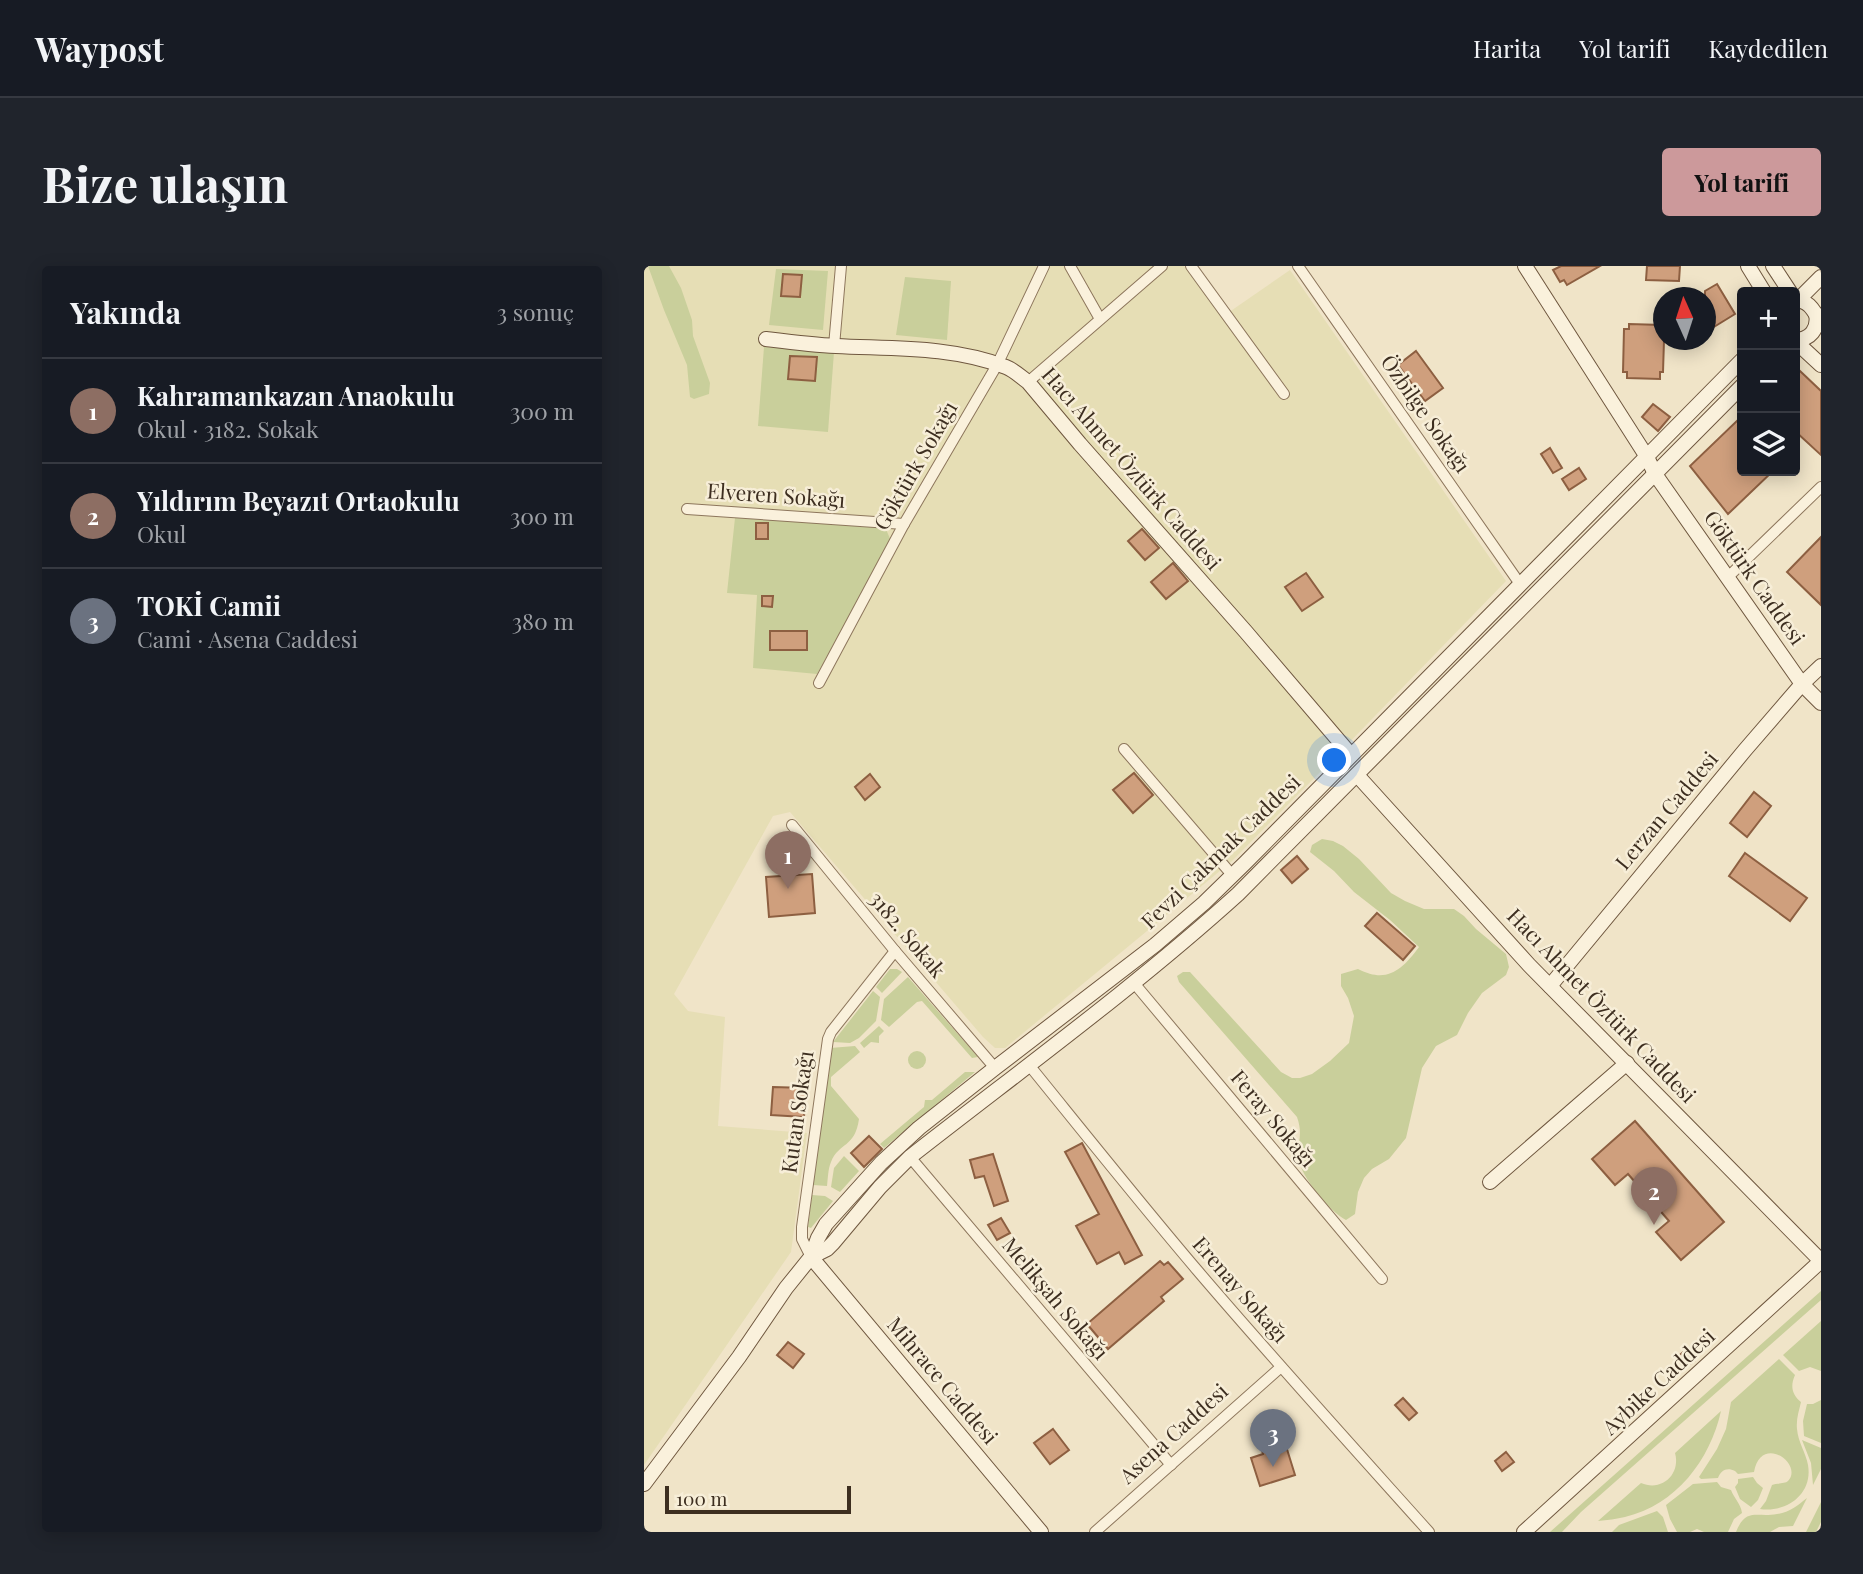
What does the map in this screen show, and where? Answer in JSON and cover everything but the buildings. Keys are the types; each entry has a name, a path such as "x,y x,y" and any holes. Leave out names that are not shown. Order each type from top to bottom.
{"street":[{"path":"834,346 841,266"},
{"name":"Göktürk Sokağı","path":"819,683 904,524 997,365 1044,266"},
{"path":"1070,266 1100,319"},
{"path":"1028,382 1162,266"},
{"path":"1191,266 1283,394"},
{"name":"Özbilge Sokağı","path":"1298,266 1520,584"},
{"path":"1525,266 1656,474"},
{"path":"1748,266 1761,287"},
{"path":"1773,266 1787,287"},
{"path":"1800,293 1821,277"},
{"path":"1800,300 1810,305 1819,315 1811,335 1800,340"},
{"name":"Hacı Ahmet Öztürk Caddesi","path":"766,339 834,346 934,350 980,358 1008,368 1028,382 1351,755"},
{"path":"1800,346 1821,365"},
{"name":"Fevzi Çakmak Caddesi","path":"644,1484 811,1257 827,1224 881,1163 919,1128 1155,945 1233,876 1737,365"},
{"name":"Fevzi Çakmak Caddesi","path":"811,1257 833,1243 880,1187 910,1157 1134,984 1238,894 1737,391"},
{"name":"Göktürk Caddesi","path":"1656,474 1802,684 1821,703"},
{"path":"1728,577 1821,487"},
{"name":"Elveren Sokağı","path":"687,509 904,524"},
{"name":"Lerzan Caddesi","path":"1550,986 1736,759 1821,666"},
{"path":"1124,749 1233,876"},
{"name":"Hacı Ahmet Öztürk Caddesi","path":"1357,775 1550,986 1821,1261"},
{"name":"3182. Sokak","path":"792,825 995,1068"},
{"name":"Kutan Sokağı","path":"811,1257 802,1239 802,1227 828,1039 895,951"},
{"name":"Feray Sokağı","path":"1134,984 1382,1279"},
{"path":"1490,1182 1627,1063"},
{"name":"Erenay Sokağı","path":"1029,1065 1136,1198 1281,1367 1429,1532"},
{"name":"Melikşah Sokağı","path":"910,1157 1171,1465"},
{"name":"Mihrace Caddesi","path":"811,1257 1041,1532"},
{"name":"Aybike Caddesi","path":"1524,1532 1821,1261"},
{"name":"Asena Caddesi","path":"1095,1532 1281,1367"}],"shaded area":[{"path":"644,266 1184,266 1222,317 1290,270 1506,581 1232,861 1005,1048 995,1048 983,1037 790,812 773,816 674,994 688,1011 725,1017 718,1126 807,1133 791,1252 644,1465"}],"green space":[{"path":"648,266 669,266 681,288 692,320 693,336 710,383 709,394 694,399 690,397 687,365"},
{"path":"776,269 828,271 823,330 769,325"},
{"path":"905,277 951,281 947,340 896,335"},
{"path":"764,347 834,352 828,432 758,426"},
{"path":"735,518 885,527 891,541 817,674 753,668 757,595 727,593"},
{"path":"1322,839 1343,846 1391,893 1405,901 1424,909 1454,909 1506,954 1509,967 1506,975 1482,993 1457,1035 1436,1046 1422,1068 1406,1138 1389,1159 1372,1169 1364,1178 1358,1192 1355,1214 1346,1220 1318,1194 1305,1176 1298,1154 1300,1130 1297,1117 1179,982 1177,976 1190,972 1281,1072 1292,1078 1300,1078 1312,1074 1330,1061 1349,1043 1354,1016 1341,986 1341,974 1358,969 1386,975 1400,968 1419,947 1310,852 1312,845"},
{"path":"890,969 902,972 882,993 876,987"},
{"path":"908,977 978,1057 972,1058 922,1001 917,1002 889,1027 881,1020 884,999"},
{"path":"873,991 880,997 876,1021 850,1043 833,1042"},
{"path":"879,1026 884,1031 879,1036 879,1043 871,1042 864,1048 860,1043"},
{"path":"855,1046 860,1052 831,1077 831,1086 859,1119 857,1128 850,1140 834,1156 827,1186 813,1185 830,1048"},
{"path":"917,1051 925,1056 926,1060 921,1068 917,1069 909,1064 908,1060 913,1052"},
{"path":"965,1072 975,1072 884,1148 880,1144 924,1107 925,1100 932,1100"},
{"path":"844,1156 859,1171 840,1192 831,1187 834,1168"},
{"path":"812,1195 825,1196 833,1201 811,1228 808,1227"},
{"path":"1821,1291 1821,1300 1581,1512 1562,1532 1550,1532"},
{"path":"1821,1321 1821,1371 1810,1367 1799,1371 1783,1355"},
{"path":"1779,1359 1795,1375 1793,1390 1801,1402 1797,1429 1808,1465 1808,1475 1802,1493 1796,1499 1780,1508 1760,1509 1772,1485 1787,1482 1791,1474 1786,1460 1780,1456 1772,1453 1765,1455 1758,1460 1754,1472 1738,1474 1727,1469 1718,1478 1699,1477 1726,1429 1731,1402"},
{"path":"1821,1400 1821,1443 1804,1436 1803,1421 1807,1404"},
{"path":"1721,1411 1709,1447 1688,1478 1675,1491 1643,1511 1622,1518 1598,1521 1641,1483 1656,1485 1668,1479 1675,1468 1675,1453"},
{"path":"1802,1440 1821,1448 1821,1469 1813,1485 1811,1463"},
{"path":"1753,1477 1763,1488 1758,1500 1751,1507 1740,1499 1735,1487 1738,1479"},
{"path":"1717,1482 1721,1487 1731,1490 1742,1513 1734,1519 1728,1532 1704,1532 1697,1529 1677,1532 1666,1505 1693,1484"},
{"path":"1807,1498 1793,1526 1779,1527 1770,1532 1736,1532 1748,1516 1785,1512"},
{"path":"1821,1502 1821,1522 1816,1532 1806,1532"},
{"path":"1657,1511 1663,1517 1668,1532 1612,1532 1619,1525"}],"place":[{"name":"Kahramankazan Anaokulu","path":"788,889"},
{"name":"Yıldırım Beyazıt Ortaokulu","path":"1654,1225"},
{"name":"TOKİ Camii","path":"1273,1467"}]}
